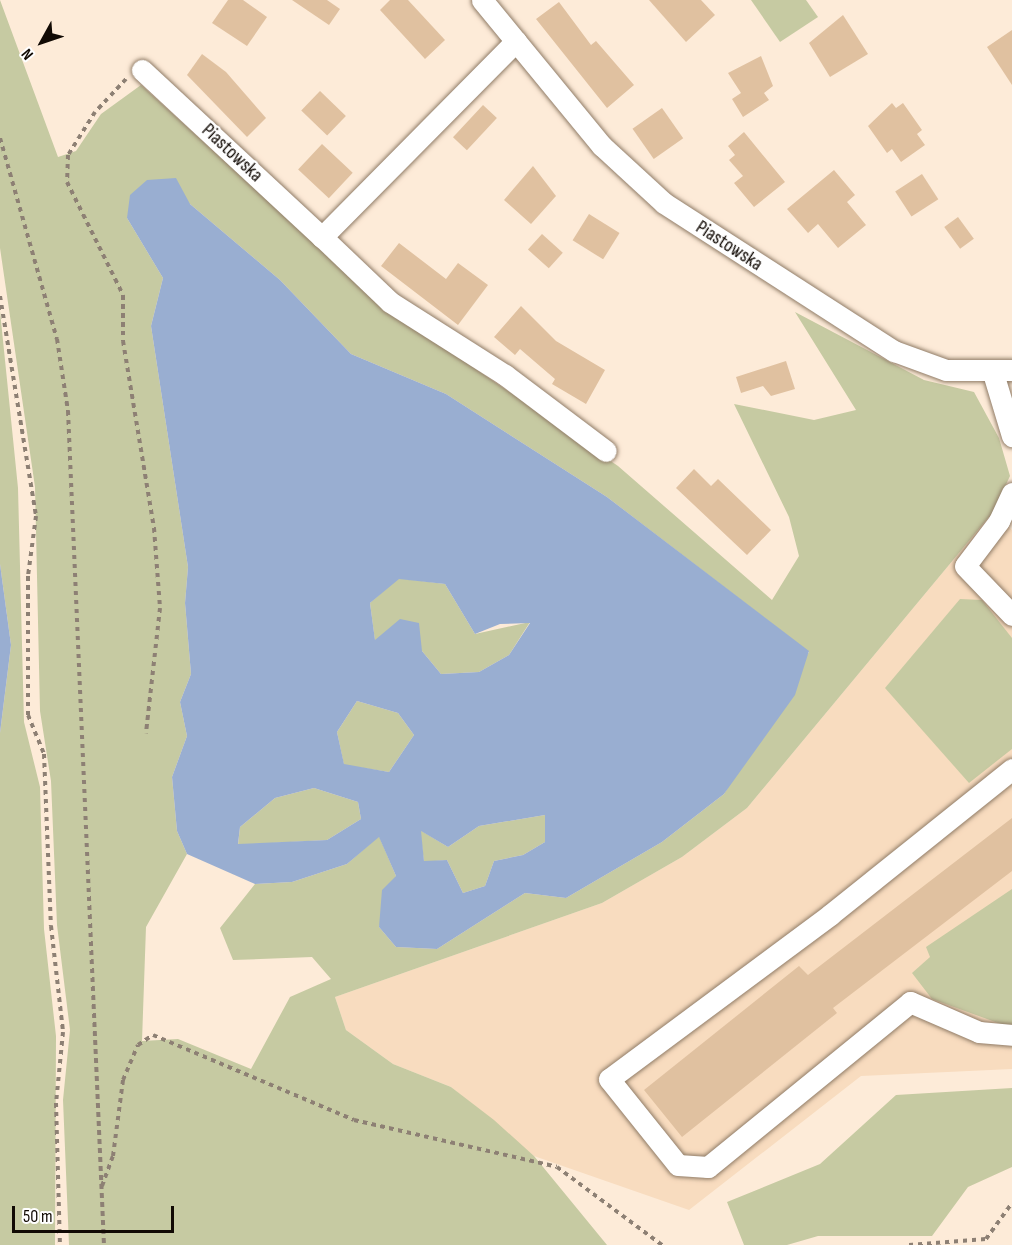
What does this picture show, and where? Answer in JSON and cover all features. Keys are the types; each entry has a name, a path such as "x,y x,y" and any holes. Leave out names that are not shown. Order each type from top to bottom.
{"street":[{"name":"Piastowska","path":"482,0 602,146 664,203 894,351 946,370 1002,371"},
{"path":"322,237 516,42"},
{"name":"Piastowska","path":"142,70 390,302 505,375 606,451"},
{"path":"1002,371 1012,436"},
{"path":"1012,493 999,521 965,566 1012,615"},
{"path":"1012,769 830,915 609,1079 678,1165 708,1167 910,1002 979,1032 1012,1035"}],"path":[{"path":"142,70 121,82 95,112 68,155 67,182 123,295 123,341 154,528 160,608 146,733"},
{"path":"0,138 57,339 68,411 104,1245"},
{"path":"0,296 8,318 36,516 28,576 28,716 44,754 51,926 63,1032 56,1103 60,1245"},
{"path":"101,1188 112,1156 123,1080 138,1045 153,1035 354,1120 557,1167 662,1245"},
{"path":"909,1245 986,1239 1012,1203"}],"shaded area":[{"path":"993,512 1012,530 1012,1069 861,1076 689,1210 534,1156 451,1087 393,1064 346,1030 335,997 602,903 682,857 747,808"}],"green space":[{"path":"0,0 58,157 76,151 101,114 141,85 386,308 618,466 772,600 799,556 789,517 734,404 814,420 856,410 795,312 924,380 974,392 999,438 1010,476 993,512 747,808 682,857 602,903 335,997 346,1030 393,1064 451,1087 494,1120 534,1156 607,1245 69,1245 63,1100 70,1030 57,925 51,781 40,711 35,487 0,248","holes":["190,204 280,280 351,354 446,394 607,497 809,652 724,794 662,842 566,898 525,893 437,949 396,947 379,927 396,876 379,836 347,864 292,882 255,884 220,928 233,960 312,957 331,979 290,997 251,1069 178,1039 142,1041 146,927 187,854 177,831 172,777 187,736 180,702 191,674 185,603 188,567 151,326 163,278 127,218"]},
{"path":"751,0 806,0 818,17 780,42"},
{"path":"0,311 18,488 24,722 40,787 44,929 56,1036 55,1245 0,1245 0,733 11,645 0,564"},
{"path":"398,578 445,584 475,634 530,622 509,655 479,672 441,674 422,651 375,641 370,603"},
{"path":"960,599 982,600 1012,638 1012,749 969,783 885,688"},
{"path":"357,701 398,713 414,735 389,772 344,765 337,732"},
{"path":"314,788 358,802 361,819 327,840 238,845 240,827 275,798"},
{"path":"545,815 545,842 523,855 494,861 485,886 463,893 447,860 424,862 420,830 448,847 479,826"},
{"path":"1012,889 1012,1026 1009,1027 932,999 912,973 930,957 926,947"},
{"path":"1012,1088 1012,1167 968,1187 932,1236 818,1236 787,1245 744,1245 727,1202 820,1164 896,1095"}],"water":[{"path":"176,178 190,204 280,280 351,354 446,394 607,497 809,651 795,695 724,794 662,842 566,898 525,893 437,949 396,947 379,927 382,890 396,876 379,837 347,864 292,882 255,884 187,854 177,831 172,777 187,736 180,702 191,674 185,603 188,567 151,326 163,278 127,218 130,195 147,180","holes":["399,579 445,584 475,634 500,624 530,623 509,655 479,672 441,674 422,651 419,623 400,619 375,640 370,603","357,701 398,713 414,735 389,772 344,764 337,732","314,788 358,802 361,819 327,840 238,844 240,827 275,798","545,815 545,842 523,855 494,861 485,886 463,893 447,860 424,861 421,831 448,847 479,826"]},
{"path":"0,564 11,645 0,733"}],"building":[{"path":"228,0 243,0 267,17 247,46 212,23"},
{"path":"292,0 327,0 340,9 329,25"},
{"path":"390,0 408,0 445,40 425,59 380,10"},
{"path":"649,0 701,0 715,15 686,42"},
{"path":"559,2 591,45 596,41 634,85 607,108 536,19"},
{"path":"843,15 868,54 830,77 809,43"},
{"path":"1012,30 1012,85 987,47"},
{"path":"202,54 226,72 266,118 247,137 187,75"},
{"path":"761,56 773,86 764,93 769,100 743,117 732,99 741,93 728,73"},
{"path":"320,91 346,116 327,135 301,110"},
{"path":"892,103 896,108 903,103 922,130 917,134 925,145 901,162 892,149 887,153 868,126"},
{"path":"483,105 497,118 467,150 453,137"},
{"path":"662,108 683,138 654,159 633,129"},
{"path":"744,132 785,182 754,207 734,183 743,176 729,160 735,155 728,146"},
{"path":"322,144 353,173 329,198 298,170"},
{"path":"533,166 556,196 531,224 504,200"},
{"path":"834,170 855,195 847,202 866,225 838,248 818,224 808,233 787,209"},
{"path":"922,174 938,199 912,217 895,191"},
{"path":"589,214 620,233 603,259 573,240"},
{"path":"958,217 974,239 960,249 944,227"},
{"path":"542,234 563,253 549,268 528,250"},
{"path":"399,243 446,279 458,263 488,285 458,325 381,266"},
{"path":"521,306 556,341 605,370 586,404 552,384 555,379 520,349 515,355 494,337"},
{"path":"786,361 795,389 771,396 763,386 741,393 736,377"},
{"path":"694,469 711,486 718,479 771,530 747,555 676,488"},
{"path":"1012,818 1012,871 833,1008 837,1013 682,1137 644,1090 799,966 808,975"}]}
